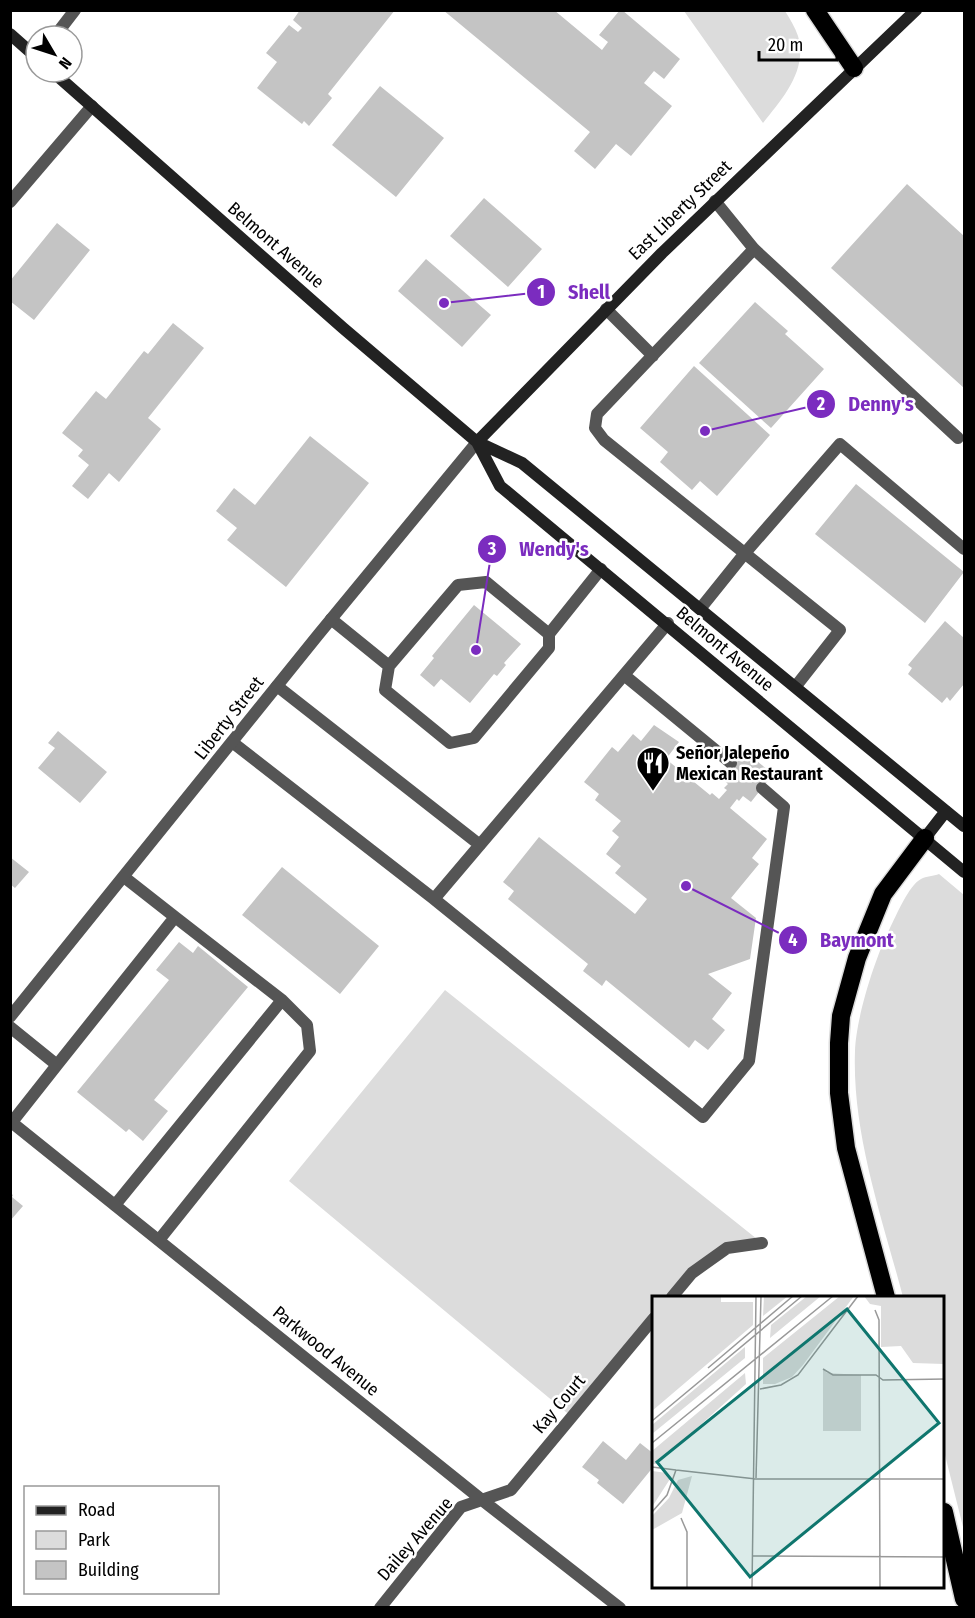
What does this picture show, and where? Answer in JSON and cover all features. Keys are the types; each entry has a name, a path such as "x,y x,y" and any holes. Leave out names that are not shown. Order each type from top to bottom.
{"highway":[{"path":"814,10 854,68"},
{"path":"886,1296 846,1148 839,1093 840,1024 857,958 883,894 925,838"},
{"path":"945,1516 964,1599"}],"main road":[{"name":"East Liberty Street","path":"477,442 715,201 916,10"},
{"path":"10,34 24,46"},
{"name":"Belmont Avenue","path":"67,84 477,442 522,463 964,826"},
{"name":"Belmont Avenue","path":"477,442 500,486 668,623 964,872"},
{"path":"925,838 946,811"}],"street":[{"path":"64,24 75,10"},
{"path":"10,202 92,106"},
{"path":"715,201 754,249 958,438"},
{"path":"754,249 597,414 595,428 604,440 840,630 796,686"},
{"path":"606,309 653,356"},
{"name":"Liberty Street","path":"10,1017 477,442"},
{"path":"700,609 840,444 964,549"},
{"path":"549,634 486,582 458,585 388,666 385,690 450,742 474,738 549,648 549,634 601,569"},
{"path":"331,619 388,666"},
{"path":"434,899 668,623"},
{"path":"624,675 731,763"},
{"path":"277,686 480,845"},
{"path":"232,742 434,899 703,1117 749,1061 784,807 762,788"},
{"path":"124,877 282,1000 307,1026 310,1051 159,1240"},
{"path":"11,1121 175,917"},
{"path":"115,1205 282,1000"},
{"path":"10,1027 57,1065"},
{"name":"Parkwood Avenue","path":"11,1121 482,1500 620,1608"},
{"path":"673,1296 692,1273 727,1248 762,1243"},
{"name":"Kay Court","path":"482,1500 511,1490 652,1320"},
{"name":"Dailey Avenue","path":"380,1608 461,1508 482,1500"}],"green space":[{"path":"684,11 785,11 798,36 800,60 792,83 763,123"},
{"path":"939,874 964,895 964,1531 945,1455 945,1296 903,1296 863,1144 855,1082 856,1037 867,988 884,941 899,909 916,882"},
{"path":"445,990 762,1243 727,1248 673,1296 652,1296 652,1320 572,1417 289,1181"}],"building":[{"path":"300,10 395,10 328,94 332,98 309,126 304,121 302,124 257,88 277,62 266,53 289,25 298,32 302,28 293,20"},
{"path":"443,10 554,10 602,50 608,42 599,35 622,10 680,59 664,79 654,71 644,83 672,106 631,156 616,144 595,169 574,151 590,132"},
{"path":"380,86 444,138 396,197 332,145"},
{"path":"907,184 964,236 964,388 831,268"},
{"path":"484,198 542,249 508,287 450,236"},
{"path":"57,223 90,250 34,320 10,301 10,281"},
{"path":"426,259 491,315 462,347 398,291"},
{"path":"755,302 788,331 785,334 824,369 771,428 699,363"},
{"path":"173,323 204,348 148,418 161,429 119,482 109,473 88,499 72,486 89,465 78,456 83,450 62,433 96,391 106,399 144,351 148,354"},
{"path":"694,366 770,435 717,496 700,481 692,490 660,462 668,452 640,428"},
{"path":"310,436 369,483 286,587 227,540 237,528 216,511 234,488 255,505"},
{"path":"856,484 964,572 925,623 815,534"},
{"path":"474,605 521,644 504,663 506,665 497,676 494,674 470,703 441,679 434,687 420,675 434,658 432,656"},
{"path":"945,621 964,638 964,684 950,701 947,697 942,703 908,674 912,668 908,665"},
{"path":"654,725 679,742 666,759 710,795 712,793 719,799 727,790 724,788 728,784 720,777 742,749 773,774 751,802 743,796 739,801 737,799 730,808 767,839 752,858 759,864 731,898 756,918 750,959 708,974 732,993 712,1019 725,1030 708,1050 695,1040 689,1048 606,980 602,986 583,971 588,964 508,899 514,891 503,882 539,837 635,914 647,899 615,873 621,866 606,854 619,837 612,831 621,821 595,800 599,794 584,782 612,747 618,752 633,734 641,741"},
{"path":"58,731 107,772 80,803 38,768 55,748 48,743"},
{"path":"10,857 29,872 15,888 10,884"},
{"path":"282,867 379,946 340,994 242,915"},
{"path":"179,942 193,953 198,946 248,987 154,1100 168,1111 143,1141 129,1129 126,1132 77,1092 169,980 156,970"},
{"path":"10,1193 23,1206 10,1221"},
{"path":"603,1441 626,1460 640,1443 652,1452 652,1468 623,1504 597,1483 599,1480 582,1467"}],"place":[{"name":"Shell","path":"444,303"},
{"name":"Denny's","path":"705,431"},
{"name":"Wendy's","path":"476,650"},
{"name":"Señor Jalepeño Mexican Restaurant","path":"653,792"},
{"name":"Baymont","path":"686,886"}]}
